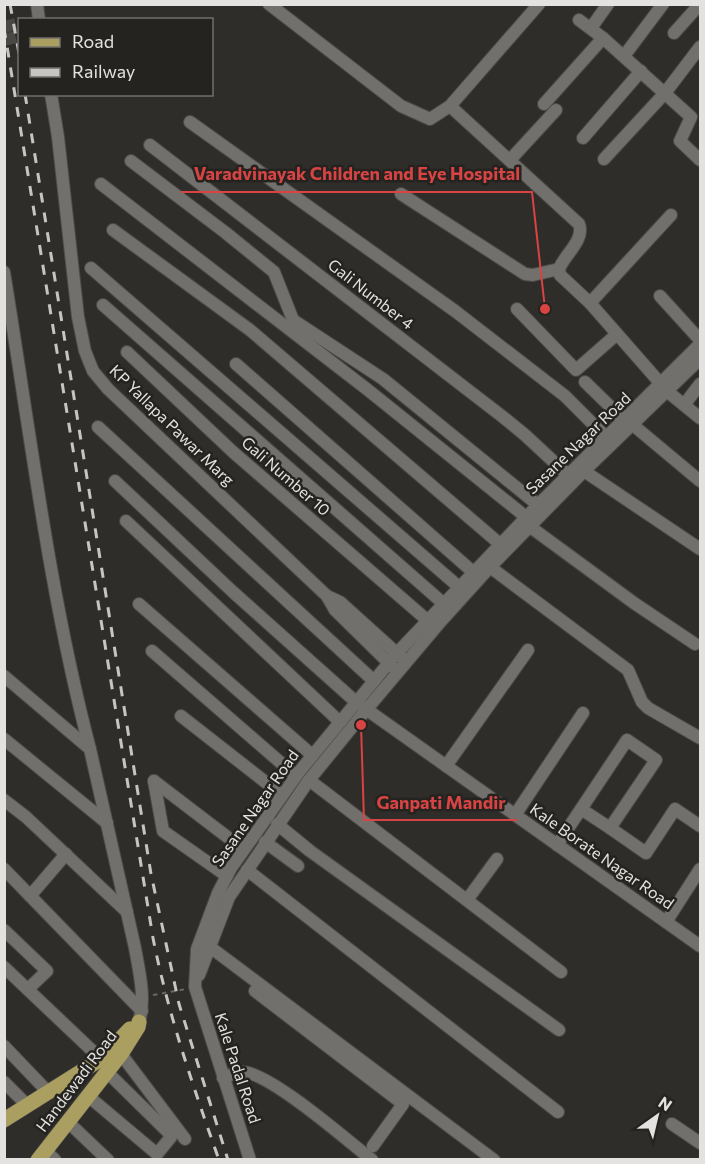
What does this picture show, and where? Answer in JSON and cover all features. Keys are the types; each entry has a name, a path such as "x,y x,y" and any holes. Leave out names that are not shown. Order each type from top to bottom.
{"main road":[{"name":"Handewadi Road","path":"46,1156 88,1096 104,1065 121,1054 138,1027 141,1010"},
{"path":"7,1115 104,1065 134,1024 141,1010"}],"street":[{"path":"269,4 401,106 430,119 450,106 539,4"},
{"path":"591,28 608,4"},
{"path":"624,56 663,4"},
{"path":"674,33 700,4"},
{"path":"579,20 624,56 692,117 680,141 700,160"},
{"path":"510,160 603,38"},
{"path":"604,159 665,93 700,47"},
{"path":"583,138 641,71"},
{"name":"KP Yallapa Pawar Marg","path":"51,96 78,317 85,351 93,371 108,389 327,596 335,610 398,662"},
{"path":"450,106 579,224 580,237 559,269 560,275 590,303 664,391 700,425"},
{"path":"190,122 455,311 565,396 606,437"},
{"name":"Gali Number 4","path":"150,145 503,417 568,476"},
{"path":"131,160 274,272 293,320 383,379 538,505"},
{"path":"101,184 384,402 526,522 626,597 695,644"},
{"path":"401,195 525,274 533,275 559,269"},
{"path":"590,303 671,214"},
{"path":"113,230 250,330 500,544"},
{"path":"91,268 459,587"},
{"path":"4,272 48,548 76,694 128,913 141,1010"},
{"path":"660,296 700,342"},
{"path":"103,305 444,604"},
{"path":"517,309 576,370 617,334"},
{"name":"Sasane Nagar Road","path":"664,391 700,342"},
{"name":"Gali Number 10","path":"127,352 233,452 427,620"},
{"name":"Sasane Nagar Road","path":"195,987 197,949 227,876 243,849 312,755 340,722 361,706 374,681 398,662 427,620 500,544 584,471 629,422 700,359"},
{"path":"236,364 473,572"},
{"path":"585,382 700,481"},
{"path":"684,405 700,384"},
{"path":"664,391 700,418"},
{"name":"Sasane Nagar Road","path":"195,987 229,897 277,824 361,706 398,662 490,567 538,505 606,437 629,422"},
{"path":"98,427 374,681"},
{"path":"584,471 700,549"},
{"name":"Kale Borate Nagar Road","path":"115,481 233,592 361,706 700,946"},
{"path":"126,521 340,722"},
{"path":"490,567 628,670 642,702 648,708 700,738"},
{"path":"139,603 312,755"},
{"path":"446,766 528,650"},
{"path":"152,651 296,776"},
{"path":"4,676 90,749"},
{"path":"515,815 583,713"},
{"path":"181,716 282,795"},
{"path":"4,739 107,823"},
{"path":"557,844 627,740 656,760 610,828"},
{"path":"309,780 561,972"},
{"path":"227,876 163,831 154,781 243,849"},
{"path":"4,800 26,817 128,913"},
{"path":"581,809 646,853 675,809 700,826"},
{"path":"277,824 310,851 558,1030"},
{"path":"265,842 298,866"},
{"path":"30,896 66,854"},
{"path":"467,900 497,859"},
{"path":"4,869 141,1010"},
{"path":"666,922 700,869"},
{"path":"247,870 558,1112"},
{"path":"4,930 47,971 28,989"},
{"path":"208,950 403,1104 374,1146"},
{"path":"208,950 494,1160"},
{"path":"4,967 104,1065 170,1134 169,1142 156,1154 88,1096"},
{"name":"Kale Padal Road","path":"195,987 250,1160"},
{"path":"4,1046 48,1092"},
{"path":"121,1054 185,1139"},
{"path":"223,1078 241,1072 255,1075 283,1091 372,1160"},
{"path":"4,1082 27,1105"},
{"path":"68,1122 108,1160"},
{"path":"672,1124 700,1143"}],"path":[{"path":"141,1010 195,987"}],"tunnel":[{"path":"4,27 18,24"},
{"path":"4,40 18,36"}],"railway":[{"path":"10,4 18,48"},
{"path":"4,28 153,938 174,1022 219,1160"},
{"path":"25,96 151,874 179,1004 228,1160"}],"place":[{"name":"Varadvinayak Children and Eye Hospital","path":"545,309"},
{"name":"Ganpati Mandir","path":"361,725"}]}
